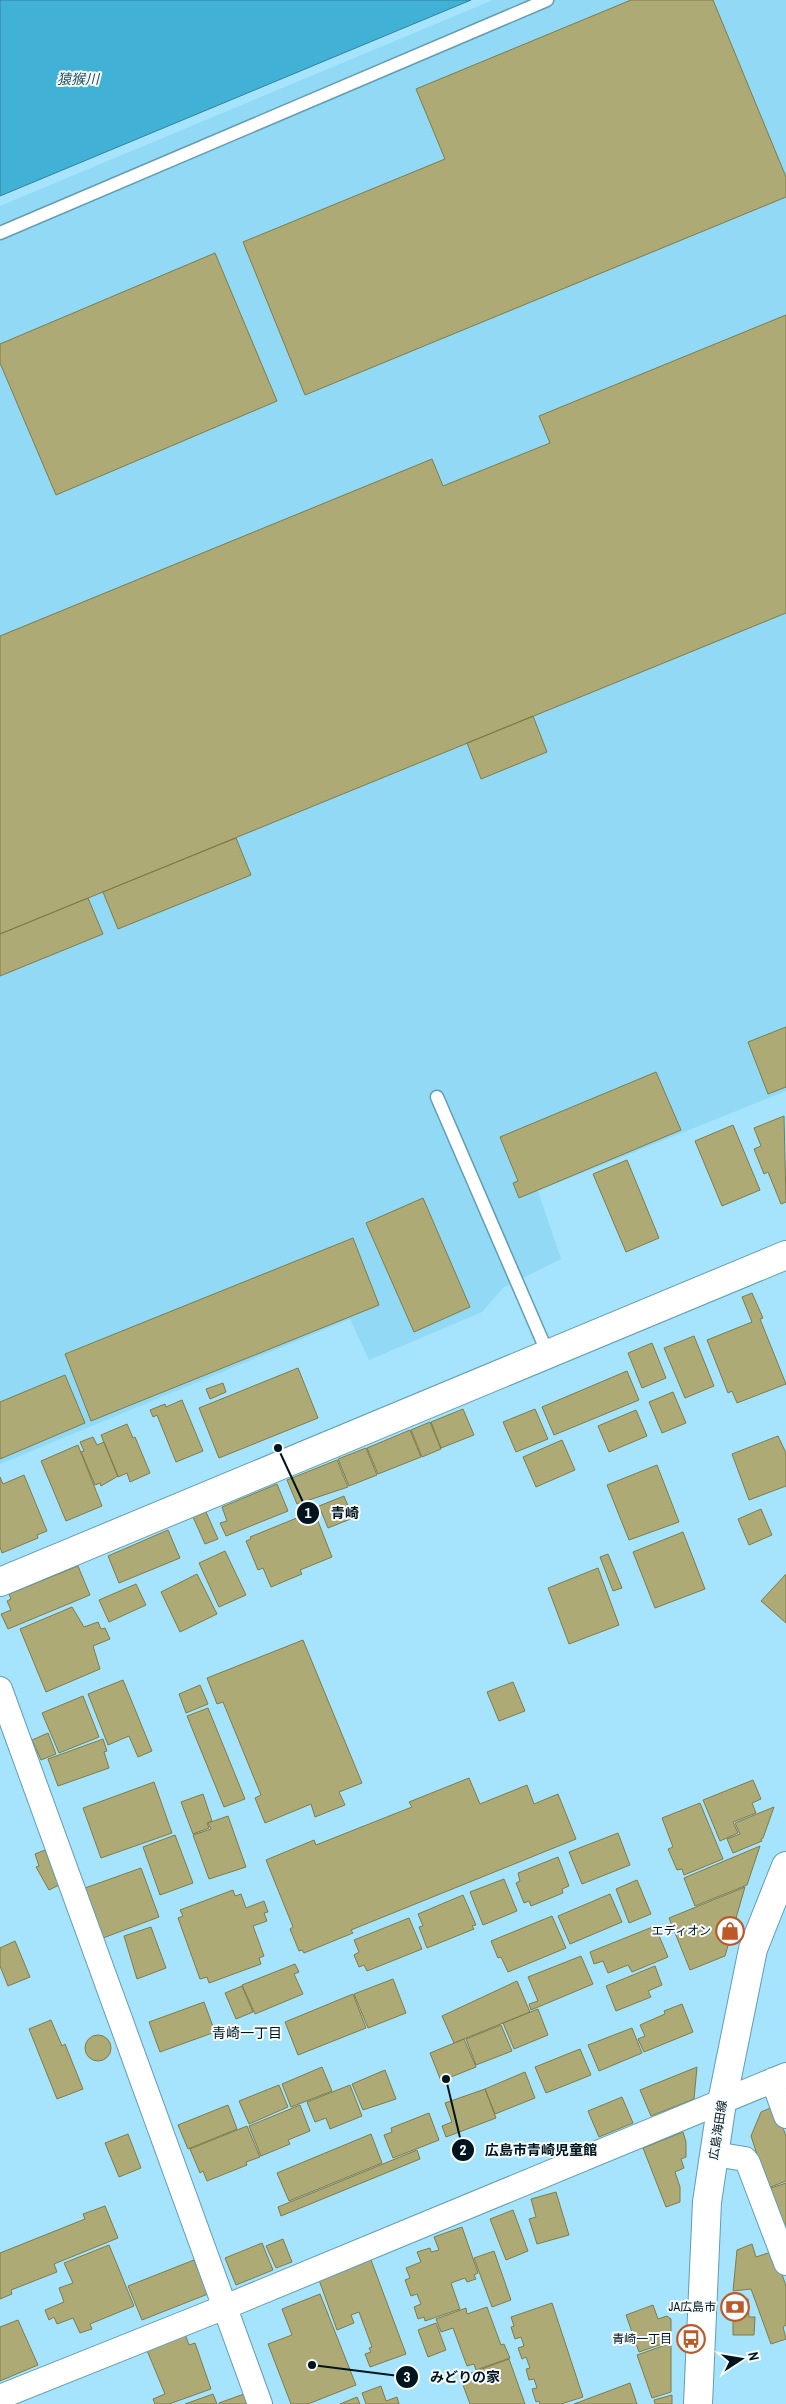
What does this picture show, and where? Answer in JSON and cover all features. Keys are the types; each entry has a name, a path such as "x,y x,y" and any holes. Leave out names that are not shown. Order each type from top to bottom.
{"street":[{"path":"0,1582 786,1255"},
{"path":"3,1704 260,2404"},
{"name":"広島海田線","path":"698,2404 707,2202 722,2102 753,1949 786,1866"},
{"path":"0,2398 225,2307 779,2077 786,2116"},
{"path":"714,2154 744,2159 748,2162 786,2263"}],"lane":[{"path":"0,233 547,0"},
{"path":"437,1097 548,1354"}],"shaded area":[{"path":"493,0 786,0 786,1091 538,1191 561,1259 503,1288 482,1312 369,1360 350,1319 0,1464 0,206"}],"water":[{"name":"猿猴川","path":"0,0 471,0 0,196"}],"building":[{"path":"631,0 713,0 786,177 786,197 305,395 243,242 445,159 416,89"},
{"path":"215,253 277,401 56,495 0,363 0,344"},
{"path":"786,315 786,613 0,934 0,636 432,459 443,486 550,443 539,416"},
{"path":"533,716 547,752 481,779 467,743"},
{"path":"236,838 251,875 118,929 103,892"},
{"path":"88,898 103,934 0,976 0,934"},
{"path":"786,1027 786,1087 768,1094 748,1042"},
{"path":"656,1072 681,1130 519,1198 513,1183 518,1181 500,1137"},
{"path":"784,1116 786,1202 781,1204 768,1172 764,1174 754,1149 761,1146 754,1128"},
{"path":"733,1125 760,1190 722,1206 695,1141"},
{"path":"627,1160 659,1238 626,1252 593,1174"},
{"path":"423,1198 470,1307 414,1332 366,1223"},
{"path":"353,1238 379,1305 91,1421 65,1354"},
{"path":"752,1293 763,1318 760,1319 786,1384 737,1403 732,1391 728,1393 707,1340 752,1322 742,1297"},
{"path":"694,1336 714,1386 685,1398 664,1348"},
{"path":"652,1343 666,1378 642,1388 628,1353"},
{"path":"298,1368 318,1418 219,1458 199,1408"},
{"path":"627,1371 639,1400 554,1435 542,1407"},
{"path":"65,1375 85,1423 0,1459 0,1402"},
{"path":"223,1383 226,1392 210,1399 206,1389"},
{"path":"673,1392 686,1423 662,1433 649,1402"},
{"path":"182,1400 203,1451 176,1462 157,1415 153,1417 150,1410 165,1404 166,1407"},
{"path":"463,1409 474,1435 441,1448 431,1422"},
{"path":"535,1409 548,1439 516,1452 503,1422"},
{"path":"636,1410 647,1436 609,1452 598,1426"},
{"path":"430,1422 441,1449 422,1457 411,1430"},
{"path":"127,1424 133,1438 135,1437 150,1473 130,1482 127,1473 118,1477 101,1435"},
{"path":"410,1430 421,1457 378,1474 367,1448"},
{"path":"778,1436 786,1453 786,1486 749,1500 732,1454"},
{"path":"93,1437 97,1445 104,1442 118,1476 101,1486 100,1483 95,1485 81,1452 84,1451 80,1442"},
{"path":"562,1440 575,1470 536,1487 523,1457"},
{"path":"78,1445 102,1506 66,1521 41,1461"},
{"path":"366,1448 377,1475 349,1486 338,1459"},
{"path":"337,1460 348,1487 297,1504 287,1480"},
{"path":"657,1465 679,1522 629,1540 607,1485"},
{"path":"24,1475 47,1531 37,1535 38,1538 2,1553 0,1547 0,1477 3,1484"},
{"path":"277,1484 288,1511 226,1536 220,1523 227,1521 222,1507"},
{"path":"344,1496 353,1518 328,1528 319,1506"},
{"path":"761,1509 772,1535 749,1545 738,1519"},
{"path":"314,1511 332,1557 300,1570 302,1574 271,1587 263,1568 258,1570 246,1541 251,1539 250,1537"},
{"path":"206,1512 218,1539 205,1544 193,1517"},
{"path":"168,1530 180,1558 119,1583 108,1556"},
{"path":"683,1532 705,1589 655,1608 633,1552"},
{"path":"225,1551 246,1595 219,1607 199,1563"},
{"path":"608,1554 622,1588 613,1591 600,1557"},
{"path":"78,1566 90,1595 8,1629 1,1614 11,1610 7,1601 11,1599 9,1594"},
{"path":"598,1568 619,1625 569,1644 548,1588"},
{"path":"197,1574 217,1614 180,1632 161,1592"},
{"path":"786,1574 786,1623 761,1601"},
{"path":"136,1584 146,1605 109,1622 99,1600"},
{"path":"72,1607 84,1627 98,1622 101,1629 105,1628 110,1639 93,1646 100,1669 46,1692 20,1629"},
{"path":"303,1640 362,1783 339,1792 345,1805 315,1817 311,1804 265,1823 255,1798 261,1795 223,1702 217,1704 207,1678"},
{"path":"123,1680 152,1751 138,1757 129,1736 108,1745 88,1694"},
{"path":"513,1682 525,1711 499,1721 487,1692"},
{"path":"200,1685 208,1704 186,1713 179,1694"},
{"path":"83,1696 99,1737 59,1753 42,1713"},
{"path":"208,1708 245,1799 224,1807 187,1716"},
{"path":"48,1733 56,1754 41,1760 32,1740"},
{"path":"103,1739 107,1751 104,1752 109,1768 58,1786 48,1759"},
{"path":"469,1778 480,1804 527,1785 534,1804 558,1794 576,1839 351,1930 353,1933 304,1953 302,1950 299,1951 290,1929 293,1927 266,1860 314,1840 316,1845 412,1807 409,1802"},
{"path":"753,1780 761,1799 752,1803 756,1813 733,1822 738,1833 720,1841 703,1800"},
{"path":"154,1782 172,1833 101,1858 83,1808"},
{"path":"203,1794 212,1821 207,1823 209,1828 193,1834 181,1802"},
{"path":"700,1803 723,1859 684,1875 682,1869 677,1870 668,1849 673,1847 662,1818"},
{"path":"774,1807 761,1839 762,1841 733,1853 727,1839 740,1834 735,1823"},
{"path":"228,1816 246,1867 209,1879 193,1835 211,1829 208,1823"},
{"path":"618,1833 630,1865 582,1884 569,1852"},
{"path":"175,1835 193,1883 160,1895 143,1847"},
{"path":"760,1846 747,1885 695,1906 684,1878"},
{"path":"45,1850 59,1885 49,1890 36,1867 39,1866 35,1854"},
{"path":"558,1857 569,1886 562,1889 563,1893 531,1906 529,1901 524,1903 516,1883 520,1881 518,1873"},
{"path":"141,1868 159,1917 103,1938 85,1888"},
{"path":"504,1879 517,1911 483,1925 470,1892"},
{"path":"637,1880 651,1914 629,1923 616,1889"},
{"path":"745,1887 725,1956 690,1970 669,1918"},
{"path":"233,1890 235,1896 241,1894 246,1908 264,1901 268,1912 264,1913 267,1921 253,1926 264,1956 259,1958 261,1964 209,1983 207,1977 200,1979 178,1918 183,1916 180,1910"},
{"path":"610,1894 622,1922 570,1944 558,1916"},
{"path":"463,1895 476,1925 472,1926 474,1929 427,1948 419,1927 423,1926 418,1914"},
{"path":"552,1916 566,1948 508,1972 501,1957 498,1958 491,1941"},
{"path":"409,1918 422,1949 367,1971 364,1965 359,1967 354,1955 359,1952 354,1940"},
{"path":"655,1926 668,1957 632,1972 628,1965 608,1973 603,1961 594,1964 590,1952"},
{"path":"151,1927 166,1968 137,1979 124,1936"},
{"path":"15,1941 30,1977 8,1986 0,1966 0,1948"},
{"path":"581,1956 593,1984 531,2010 529,2004 538,2001 528,1977"},
{"path":"295,1964 299,1972 294,1974 303,1994 255,2014 242,1985"},
{"path":"655,1966 662,1985 648,1991 651,1997 616,2011 606,1986"},
{"path":"393,1979 406,2013 368,2028 354,1994"},
{"path":"517,1981 530,2012 454,2043 442,2016"},
{"path":"242,1986 253,2012 236,2019 225,1993"},
{"path":"353,1994 366,2028 298,2055 285,2022"},
{"path":"204,2002 215,2032 160,2052 149,2022"},
{"path":"682,2004 693,2032 644,2052 638,2039 645,2036 640,2025 665,2014 664,2011"},
{"path":"538,2009 548,2035 514,2049 503,2023"},
{"path":"51,2020 62,2046 65,2044 83,2089 57,2099 29,2029"},
{"path":"501,2025 512,2051 476,2065 466,2039"},
{"path":"632,2028 642,2053 599,2071 588,2045"},
{"path":"98,2035 107,2039 111,2048 107,2057 98,2061 89,2057 85,2048 89,2039"},
{"path":"464,2039 476,2067 441,2081 430,2053"},
{"path":"580,2049 591,2075 546,2093 535,2067"},
{"path":"322,2067 332,2091 291,2107 282,2084"},
{"path":"697,2067 694,2099 651,2116 640,2090"},
{"path":"385,2070 396,2099 363,2110 352,2084"},
{"path":"525,2072 535,2098 495,2114 485,2089"},
{"path":"279,2085 288,2107 249,2124 239,2101"},
{"path":"350,2085 362,2116 330,2129 326,2118 315,2122 307,2102"},
{"path":"485,2089 496,2118 446,2137 442,2126 452,2122 445,2103"},
{"path":"622,2097 633,2123 599,2137 588,2111"},
{"path":"228,2105 237,2129 188,2149 178,2125"},
{"path":"300,2105 310,2131 288,2140 290,2144 261,2156 249,2126"},
{"path":"775,2106 786,2136 786,2181 768,2188 751,2136 761,2112"},
{"path":"429,2113 439,2140 393,2158 384,2135 392,2132 391,2128"},
{"path":"247,2126 260,2157 246,2162 247,2165 207,2181 203,2171 200,2173 190,2149"},
{"path":"683,2132 686,2142 686,2157 681,2159 684,2168 675,2172 680,2187 680,2202 666,2207 643,2148"},
{"path":"128,2134 141,2168 119,2177 105,2143"},
{"path":"371,2134 382,2163 289,2201 277,2173"},
{"path":"417,2150 420,2159 281,2216 278,2207"},
{"path":"786,2183 786,2230 768,2189"},
{"path":"556,2192 569,2235 537,2244 529,2219 536,2217 531,2199"},
{"path":"105,2206 118,2238 54,2264 57,2272 11,2290 12,2294 0,2299 0,2253 85,2219 83,2214"},
{"path":"513,2210 528,2251 506,2260 490,2219"},
{"path":"462,2227 478,2273 474,2275 476,2279 467,2282 465,2278 451,2283 460,2309 425,2321 424,2317 418,2319 414,2307 421,2304 417,2294 411,2296 405,2280 410,2278 406,2268 421,2262 417,2252 430,2248 431,2252 439,2250 434,2237"},
{"path":"283,2239 292,2262 276,2268 266,2246"},
{"path":"262,2243 273,2270 236,2285 225,2258"},
{"path":"752,2244 756,2257 774,2251 786,2286 786,2325 783,2327 786,2339 771,2344 751,2289 733,2291 737,2250"},
{"path":"109,2245 134,2306 90,2324 92,2329 80,2333 73,2318 57,2324 54,2317 49,2320 45,2310 64,2302 59,2288 73,2283 64,2263"},
{"path":"494,2251 511,2300 492,2307 474,2258"},
{"path":"194,2260 208,2294 142,2320 128,2286"},
{"path":"371,2260 406,2354 370,2367 365,2354 371,2352 369,2348 372,2347 359,2312 351,2315 354,2323 337,2330 319,2280"},
{"path":"320,2294 356,2385 308,2404 291,2404 268,2344 292,2335 282,2309"},
{"path":"733,2299 748,2299 749,2317 755,2317 754,2335 733,2335"},
{"path":"552,2303 583,2397 561,2404 540,2404 539,2401 536,2402 532,2389 537,2388 534,2379 529,2380 526,2369 530,2368 526,2357 522,2359 518,2348 524,2346 521,2337 515,2339 511,2327 514,2326 511,2317"},
{"path":"653,2305 658,2319 667,2316 671,2319 671,2341 639,2352 626,2315"},
{"path":"487,2307 501,2345 504,2344 510,2358 476,2370 474,2364 467,2366 453,2328 441,2332 436,2319 466,2308 467,2314"},
{"path":"18,2320 38,2365 0,2381 0,2327"},
{"path":"436,2323 446,2350 428,2357 418,2330"},
{"path":"185,2334 189,2345 195,2343 211,2389 169,2404 155,2404 153,2399 165,2394 146,2348"},
{"path":"671,2343 671,2392 652,2398 637,2355"},
{"path":"509,2359 525,2404 470,2404 460,2377"},
{"path":"630,2383 637,2404 574,2404"},
{"path":"381,2386 386,2401 397,2397 399,2404 366,2404 362,2393"},
{"path":"213,2394 217,2404 185,2404"},
{"path":"244,2394 248,2404 219,2404 219,2403"},
{"path":"672,2395 672,2404 655,2404 654,2400"},
{"path":"357,2397 360,2404 340,2404"}],"place":[{"name":"青崎","path":"278,1448"},
{"name":"エディオン","path":"730,1931"},
{"name":"広島市青崎児童館","path":"446,2079"},
{"name":"JA広島市","path":"735,2307"},
{"name":"青崎一丁目","path":"691,2339"},
{"name":"みどりの家","path":"312,2365"}],"district":[{"name":"青崎一丁目","path":"247,2033"}]}
